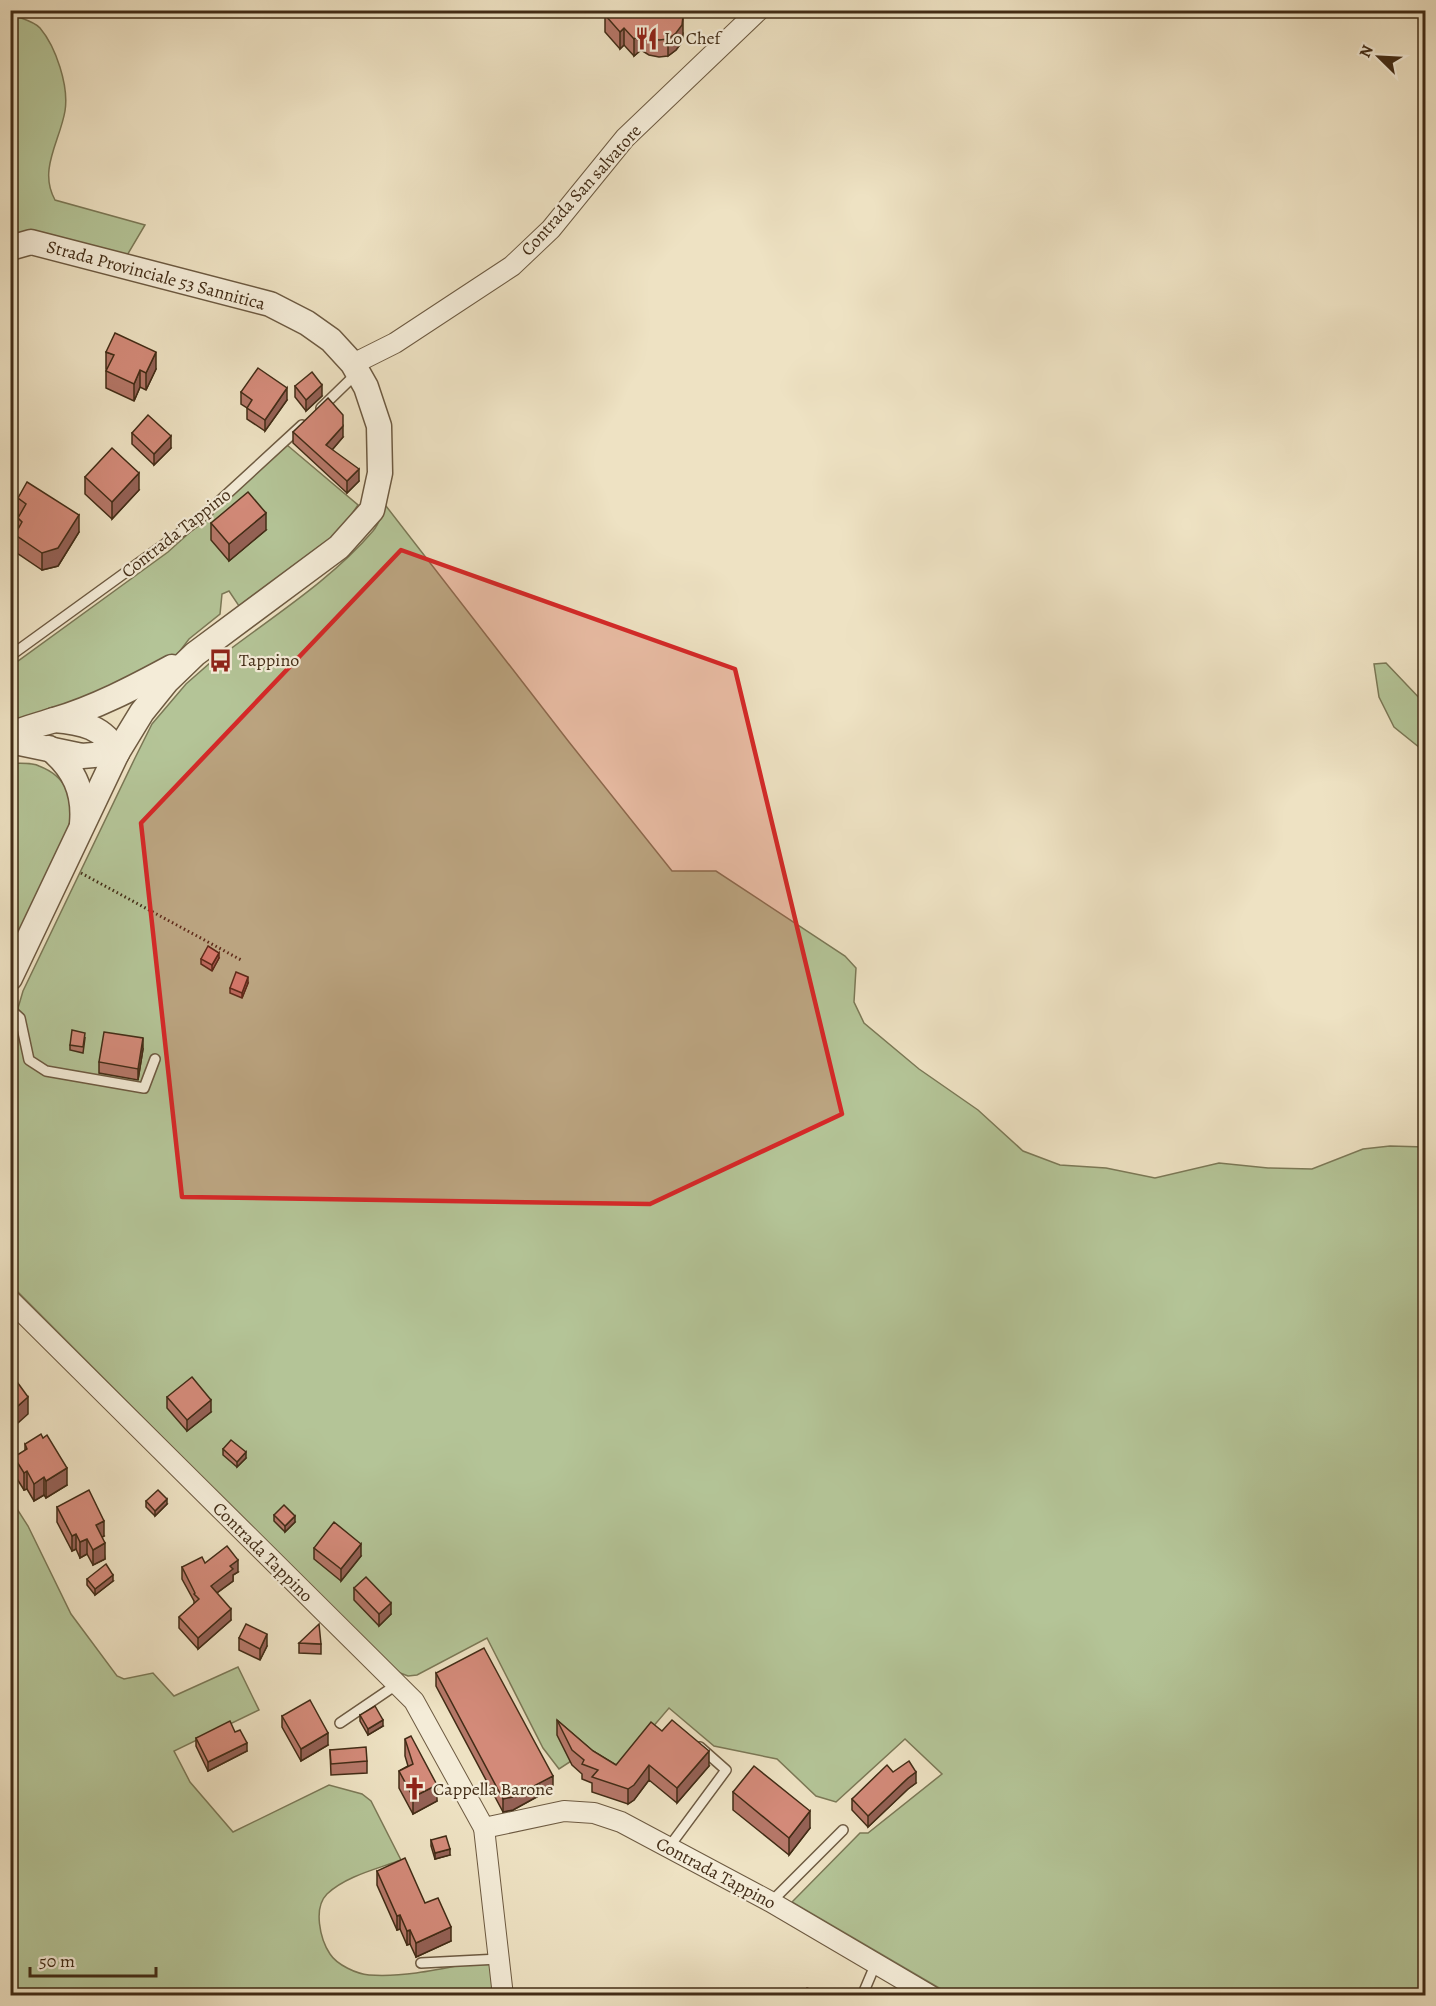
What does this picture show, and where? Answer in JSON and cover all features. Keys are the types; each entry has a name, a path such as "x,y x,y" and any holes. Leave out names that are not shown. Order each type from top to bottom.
{"street":[{"name":"Contrada San salvatore","path":"356,368 512,266 551,229 625,138 759,10"},
{"name":"Strada Provinciale 53 Sannitica","path":"10,248 31,242 270,304 307,323 331,340 356,368 366,387 380,426 380,473 372,510 339,547 195,654 154,696 117,753 10,978"},
{"path":"10,735 123,692 195,654"},
{"path":"10,741 82,756 117,753 107,737 96,729 54,720"},
{"path":"49,748 64,761 76,779 81,796 82,826"},
{"name":"Contrada Tappino","path":"10,1300 414,1701 484,1828 503,1995"},
{"name":"Contrada Tappino","path":"484,1828 564,1811 594,1813 621,1822 771,1902 931,1995"}],"lane":[{"path":"314,414 356,368"},
{"name":"Contrada Tappino","path":"10,656 202,517 306,422"},
{"path":"10,1009 20,1018 28,1059 46,1071 144,1088 155,1059"},
{"path":"340,1723 396,1685"},
{"path":"669,1847 726,1770 692,1740"},
{"path":"771,1902 843,1830"},
{"path":"421,1963 499,1959"},
{"path":"862,1995 876,1963"}],"path":[{"path":"63,864 243,961"}],"highlighted area":[{"path":"401,550 735,669 842,1114 650,1204 182,1197 141,823"}],"green space":[{"path":"11,14 40,28 56,56 63,79 65,111 49,167 50,189 55,200 145,225 126,257 47,234 11,234"},
{"path":"287,445 358,505 340,531 239,606 229,591 222,594 220,614 189,639 173,660 63,709 11,722 10,667 168,552"},
{"path":"386,506 672,871 716,871 845,956 856,968 854,1002 864,1023 919,1069 978,1110 1023,1151 1060,1165 1106,1168 1155,1178 1219,1163 1268,1168 1312,1169 1363,1149 1390,1146 1425,1147 1425,1995 951,1995 792,1902 860,1833 868,1833 942,1774 905,1739 836,1802 816,1796 777,1759 714,1746 669,1708 615,1771 585,1752 559,1769 543,1748 487,1638 417,1675 408,1676 395,1671 11,1285 10,1236 13,1229 15,1204 11,1114 11,1032 23,991 135,758 152,724 186,684 210,663 220,669 230,662 225,653 340,565 373,531"},
{"path":"1386,663 1425,704 1425,752 1394,727 1379,697 1374,664"},
{"path":"11,763 36,765 57,777 63,783 70,800 71,819 69,829 11,951"},
{"path":"10,1498 28,1526 71,1614 117,1676 124,1679 153,1673 174,1696 238,1667 259,1710 174,1751 190,1782 233,1832 329,1785 362,1794 371,1801 401,1860 343,1882 327,1894 320,1907 319,1915 323,1940 333,1958 348,1968 369,1975 400,1975 431,1971 492,1959 497,1995 11,1995"}],"building":[{"path":"609,10 682,10 682,25 668,39 649,38 641,33 634,39 624,28 620,32 605,15"},
{"path":"115,333 156,352 146,373 140,370 134,384 106,371 114,355 106,352"},
{"path":"258,368 287,388 265,420 247,408 252,400 241,392"},
{"path":"312,372 322,385 306,400 295,386"},
{"path":"328,398 343,415 343,426 326,445 359,469 347,481 293,432"},
{"path":"148,415 171,436 154,454 132,433"},
{"path":"112,448 139,473 112,502 85,477"},
{"path":"27,482 79,515 58,548 42,553 17,536 22,522 18,518 26,504 18,498"},
{"path":"248,492 266,513 229,544 211,523"},
{"path":"10,566 15,568 10,577"},
{"path":"208,946 219,953 212,965 201,959"},
{"path":"236,972 248,977 242,993 230,988"},
{"path":"72,1030 85,1033 83,1047 70,1045"},
{"path":"104,1032 143,1038 138,1069 99,1062"},
{"path":"192,1377 211,1400 187,1420 167,1397"},
{"path":"10,1379 15,1379 28,1397 10,1413"},
{"path":"41,1434 43,1438 47,1435 67,1468 46,1481 44,1477 34,1484 27,1471 24,1473 14,1457 27,1449 25,1444"},
{"path":"231,1440 246,1452 237,1462 223,1449"},
{"path":"89,1490 104,1521 96,1525 105,1543 93,1550 87,1539 80,1542 76,1534 72,1536 57,1507"},
{"path":"158,1490 167,1499 155,1511 146,1501"},
{"path":"284,1505 295,1516 285,1526 274,1515"},
{"path":"334,1522 361,1544 341,1569 314,1548"},
{"path":"227,1546 238,1560 230,1566 233,1569 211,1586 231,1609 198,1638 179,1617 199,1599 194,1594 182,1567 202,1557 205,1563"},
{"path":"106,1564 113,1575 95,1589 87,1579"},
{"path":"366,1577 391,1603 379,1614 354,1588"},
{"path":"246,1624 267,1634 260,1649 239,1638"},
{"path":"319,1624 321,1644 299,1643"},
{"path":"484,1648 553,1776 513,1797 503,1799 436,1673"},
{"path":"310,1700 328,1733 301,1749 282,1716"},
{"path":"375,1706 383,1720 368,1729 360,1715"},
{"path":"557,1720 593,1751 616,1765 651,1722 662,1731 672,1720 709,1751 677,1788 649,1765 634,1785 628,1789 592,1777 598,1770 582,1764 584,1760 572,1750"},
{"path":"230,1721 235,1732 240,1730 247,1743 208,1762 196,1738"},
{"path":"411,1736 437,1785 413,1797 399,1771 413,1764 405,1739"},
{"path":"366,1747 367,1761 331,1764 330,1750"},
{"path":"909,1761 916,1772 868,1816 852,1799 887,1765 893,1772"},
{"path":"754,1766 810,1811 789,1838 733,1792"},
{"path":"446,1836 450,1849 435,1853 431,1840"},
{"path":"405,1858 425,1903 438,1898 451,1927 416,1943 410,1930 407,1931 400,1915 397,1916 377,1871"},
{"path":"807,1988 825,1995 804,1995"}],"place":[{"name":"Lo Chef","path":"646,38"},
{"name":"Tappino","path":"221,660"},
{"name":"Cappella Barone","path":"415,1789"}]}
